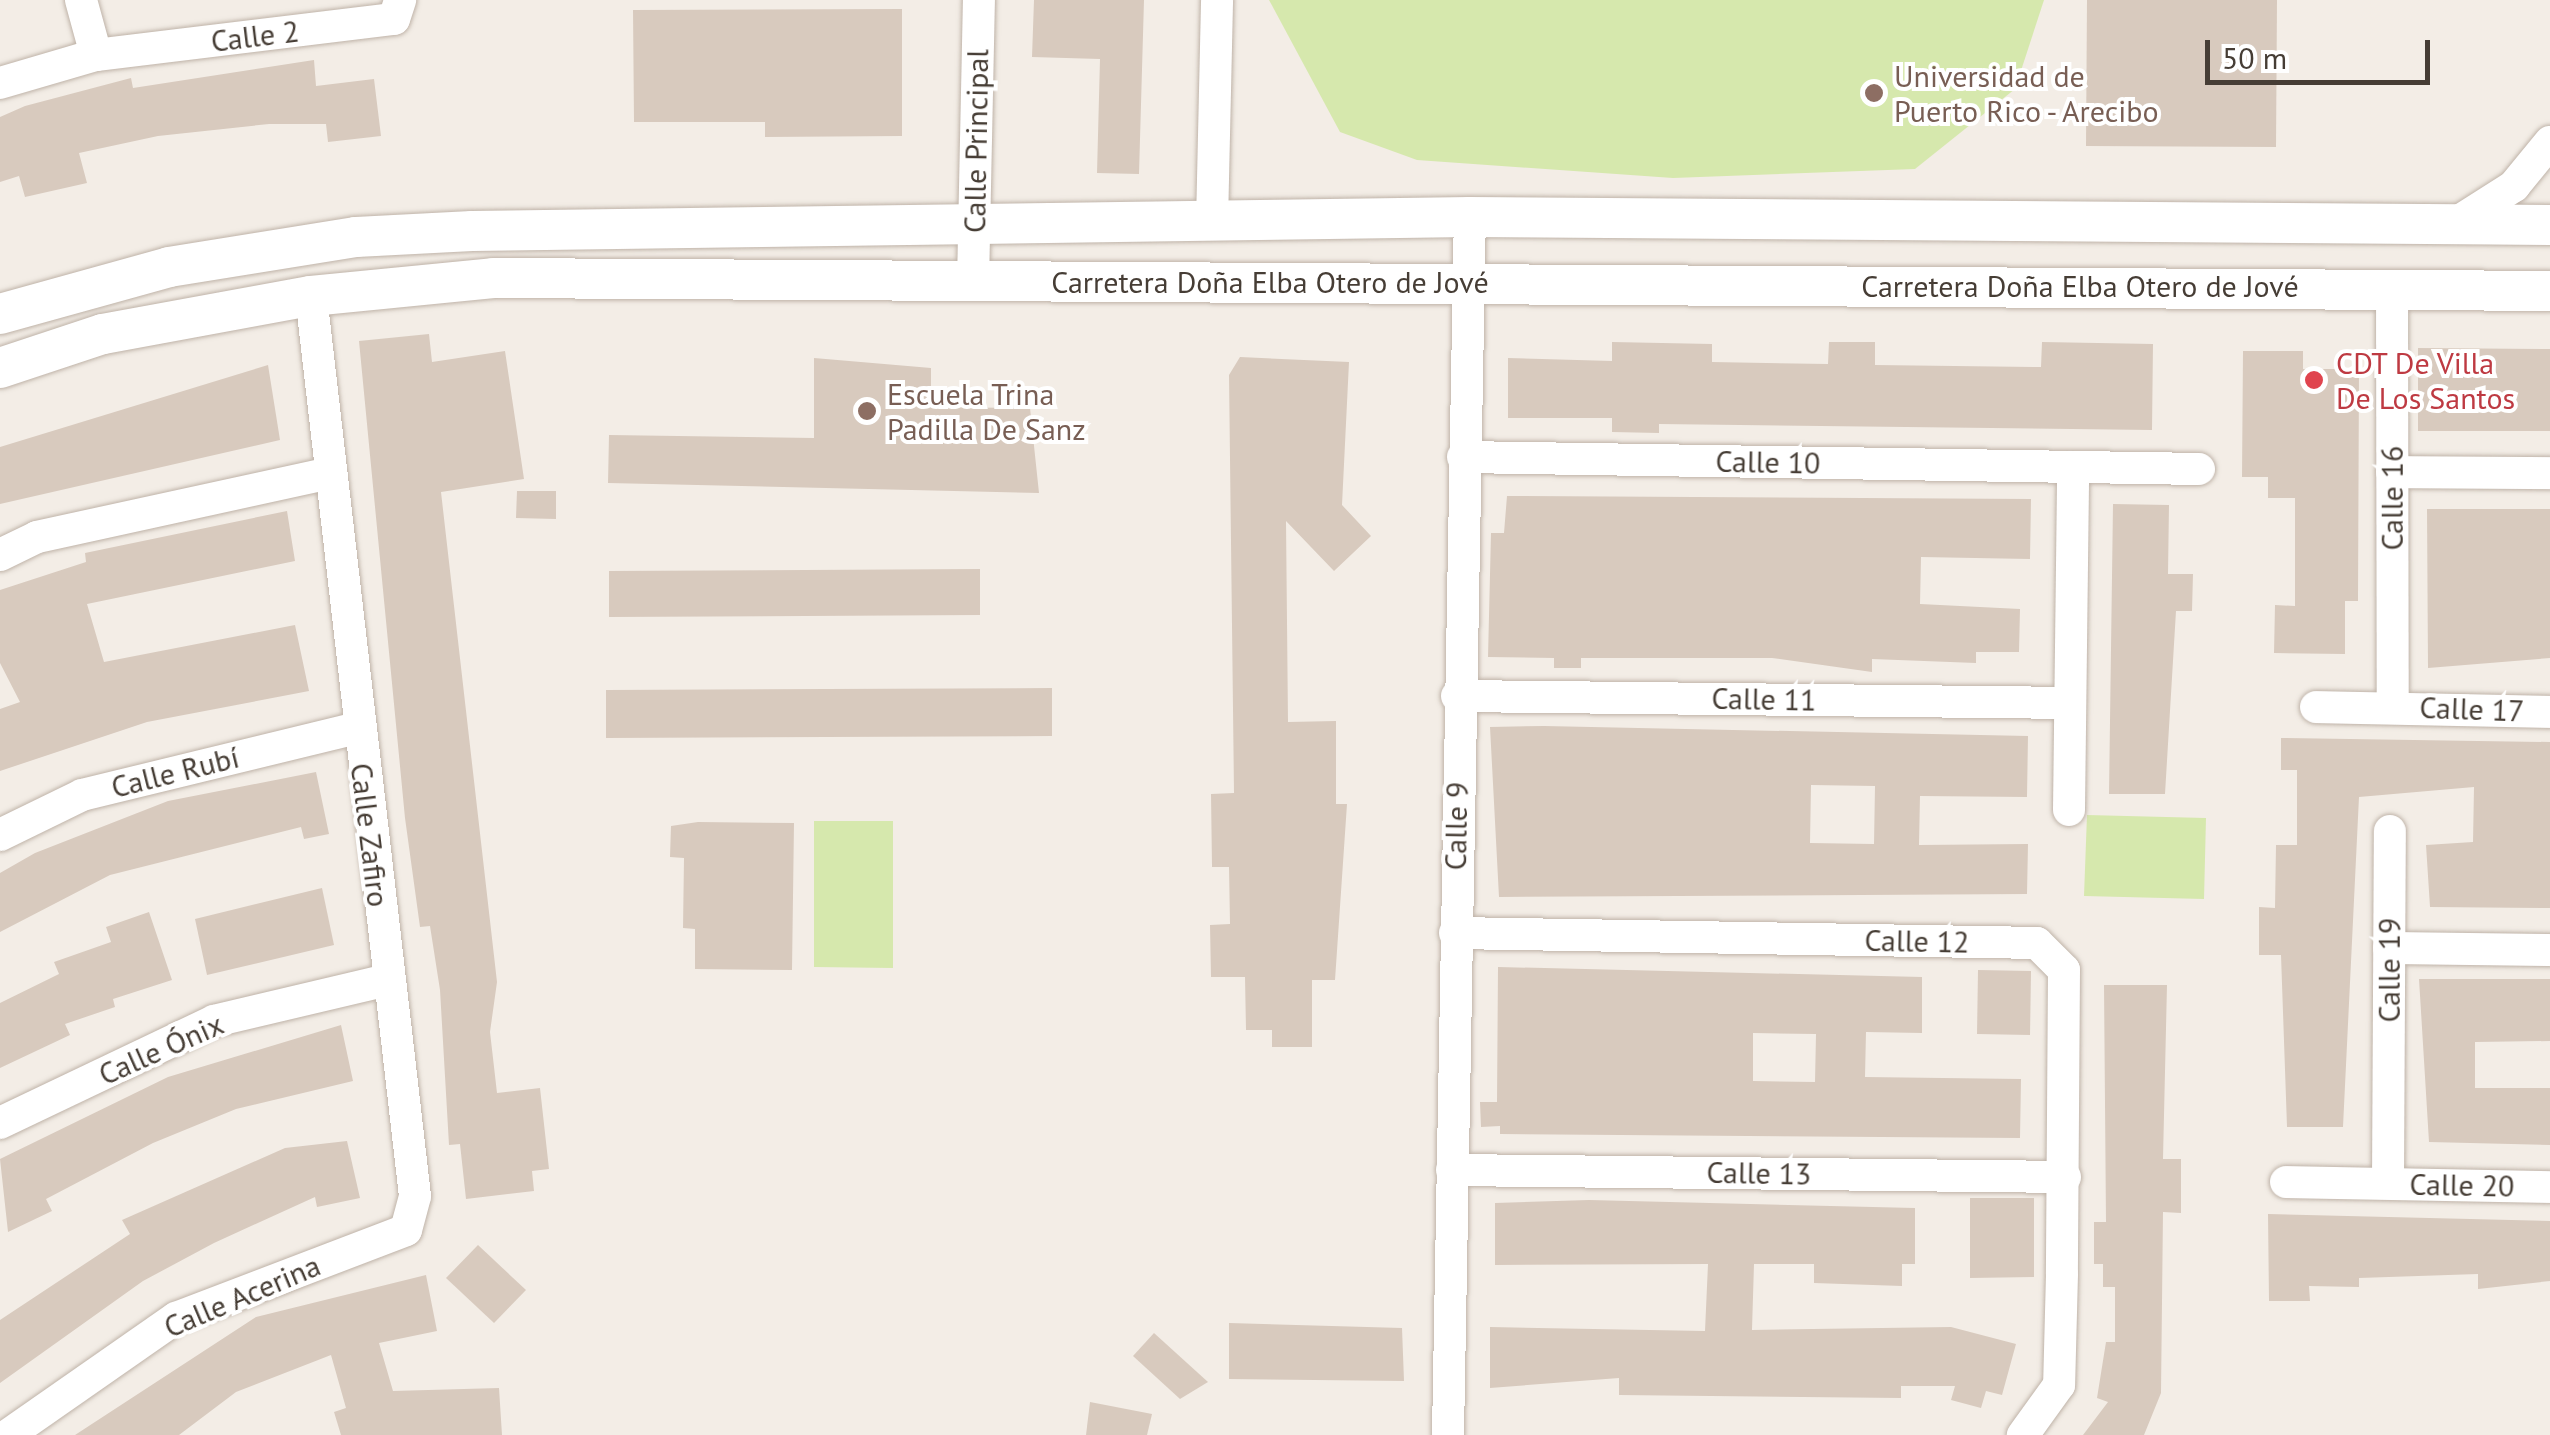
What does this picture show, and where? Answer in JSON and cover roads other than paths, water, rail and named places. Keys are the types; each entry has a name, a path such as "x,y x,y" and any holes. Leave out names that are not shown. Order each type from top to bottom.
{"street":[{"path":"81,0 96,55"},
{"name":"Calle 2","path":"0,84 96,55 394,19 400,0"},
{"name":"Calle Principal","path":"972,283 979,0"},
{"path":"1160,282 1212,223 1217,0"},
{"path":"2456,223 2514,186 2550,142"},
{"name":"Carretera Doña Elba Otero de Jové","path":"0,314 170,267 356,237 1470,217 2550,225"},
{"name":"Calle 9","path":"1448,1435 1457,696 1470,217"},
{"name":"Carretera Doña Elba Otero de Jové","path":"0,368 103,334 311,296 493,278 2550,290"},
{"name":"Calle 16","path":"2392,289 2393,706"},
{"name":"Calle Zafiro","path":"311,296 326,474 415,1196"},
{"name":"Calle 10","path":"1462,457 2199,469"},
{"path":"2069,810 2073,467"},
{"path":"2392,472 2550,474"},
{"path":"0,555 37,538 326,474"},
{"name":"Calle 11","path":"1457,696 2070,703"},
{"path":"2316,708 2393,706"},
{"name":"Calle 17","path":"2393,706 2550,712"},
{"name":"Calle Rubí","path":"0,835 82,795 357,728"},
{"name":"Calle 19","path":"2388,1109 2390,831"},
{"name":"Calle 12","path":"1454,933 2038,943 2064,970 2065,1177 2059,1385 2023,1435"},
{"path":"2389,948 2550,950"},
{"name":"Calle Ónix","path":"0,1123 214,1021 388,980"},
{"name":"Calle 20","path":"2388,1109 2388,1183 2550,1187"},
{"name":"Calle 13","path":"1452,1170 2065,1177"},
{"path":"2286,1182 2388,1183"},
{"name":"Calle Acerina","path":"8,1435 176,1318 406,1230 415,1196"}],"place":[{"name":"Universidad de Puerto Rico - Arecibo","path":"1874,93"},
{"name":"CDT De Villa De Los Santos","path":"2314,380"},
{"name":"Escuela Trina Padilla De Sanz","path":"867,411"}]}
